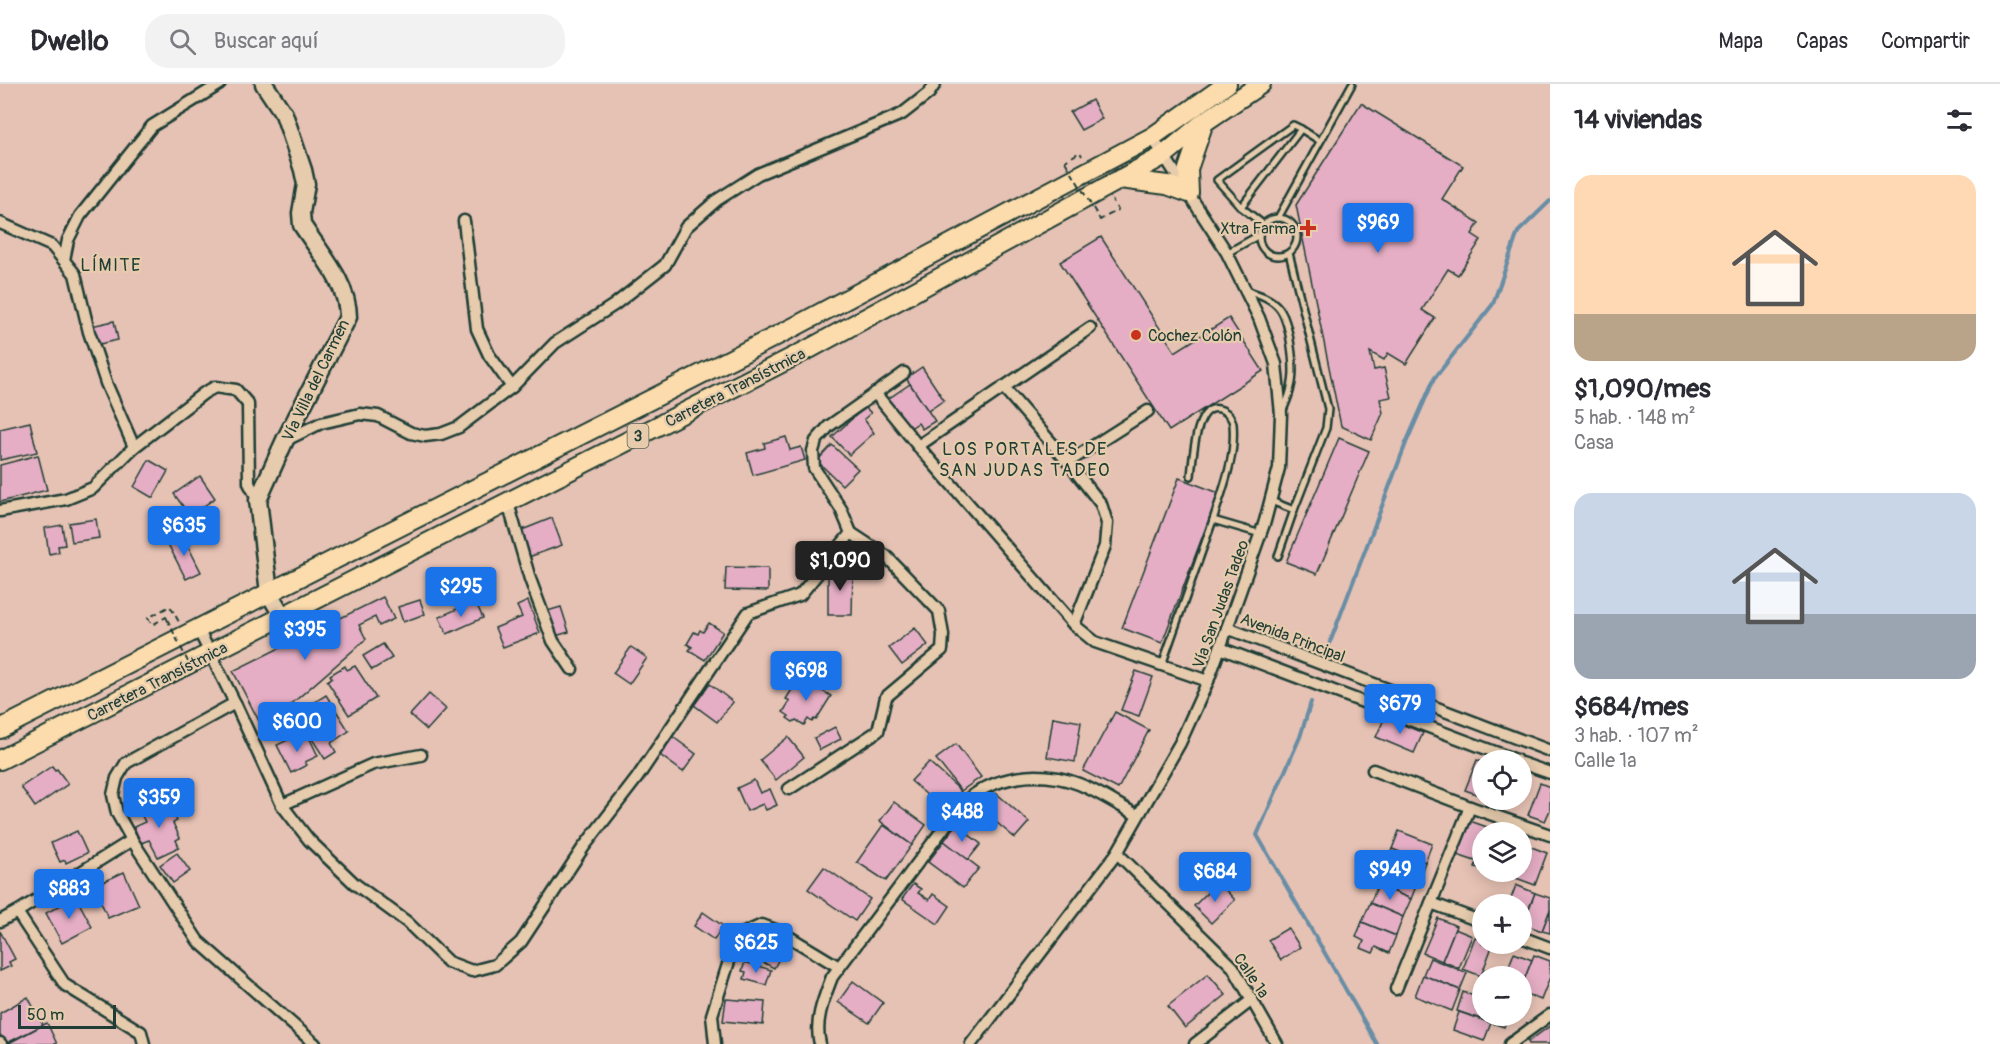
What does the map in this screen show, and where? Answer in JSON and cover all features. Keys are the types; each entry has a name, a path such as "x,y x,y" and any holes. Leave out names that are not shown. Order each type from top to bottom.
{"main road":[{"name":"Carretera Transístmica","path":"0,729 796,326 1152,137 1227,84"},
{"name":"Carretera Transístmica","path":"0,760 809,349 1163,156 1203,123 1261,84"},
{"path":"1120,179 1167,185 1189,193 1188,169 1203,123"}],"street":[{"path":"64,261 68,240 80,216 152,126 220,84"},
{"name":"Vía Villa del Carmen","path":"258,500 285,440 348,317 348,303 343,289 302,225 301,213 306,184 303,170 284,114 264,84"},
{"path":"285,440 321,423 360,414 378,416 411,433 425,436 441,434 459,427 512,387 555,343 614,305 665,265 686,227 717,200 758,174 902,114 930,93 935,84"},
{"name":"Vía San Judas Tadeo","path":"971,1044 1117,853 1180,743 1220,648 1261,534 1279,468 1281,414 1276,364 1259,318 1227,252 1152,137"},
{"path":"464,221 477,329 489,355 512,387"},
{"path":"0,223 52,246 75,274 89,332 106,383 134,447"},
{"path":"918,446 1090,328"},
{"path":"789,789 879,731 886,697 942,650 943,635 939,611 886,556 851,533 841,509 814,468 813,451 816,441 830,426 904,374"},
{"path":"0,511 66,499 93,488 134,447 204,393 215,387 236,390 248,404 249,483 258,500 269,593 283,617"},
{"path":"1003,387 1101,504 1107,522 1105,546 1074,625"},
{"path":"876,393 918,446 1074,625 1095,642 1208,681"},
{"path":"1068,462 1148,411"},
{"path":"507,503 530,579 553,641 572,669"},
{"path":"198,629 282,806 309,840 348,877 407,922 448,962 472,971 495,965 521,942 583,848 637,778 748,613 800,595 851,533"},
{"name":"Avenida Principal","path":"1227,628 1550,751"},
{"path":"1220,648 1490,750"},
{"path":"235,704 126,763 117,778 113,795 117,813 198,941 315,1044"},
{"path":"282,806 373,764 421,755"},
{"path":"1532,767 1550,774"},
{"path":"1373,770 1550,835"},
{"path":"820,1044 818,1036 821,1006 832,977 961,805 973,793 1008,779 1042,776 1060,778 1081,785 1137,815"},
{"path":"1396,989 1470,807"},
{"path":"0,921 132,840"},
{"name":"Calle 1a","path":"1117,853 1233,967 1277,1044"},
{"path":"1431,903 1472,918"},
{"path":"17,912 65,985 141,1032 144,1044"},
{"path":"715,1044 712,1015 737,936 762,925 781,932 839,968"},
{"path":"1532,941 1550,948"},
{"path":"1195,1044 1252,1000"},
{"path":"1510,1044 1550,1015"}],"lane":[{"path":"1278,218 1352,84"},
{"path":"1264,225 1241,207 1217,180 1293,125 1320,141"},
{"path":"1241,207 1301,129"},
{"path":"1227,252 1259,235 1264,225 1278,218 1287,220 1294,227 1298,236 1296,246 1289,253 1279,256 1269,254 1261,246 1259,235"},
{"path":"1278,556 1326,428 1328,409 1289,253"},
{"path":"1246,290 1262,295 1278,307 1284,316 1293,363 1293,376 1292,387 1281,414"},
{"path":"1162,665 1227,476 1233,451 1233,421 1227,412 1218,408 1208,410 1203,415 1199,423 1191,476"},
{"path":"1271,501 1294,510"},
{"path":"1214,519 1261,534"}],"path":[{"path":"1080,152 1065,161 1100,220 1118,210"},
{"path":"170,606 148,618 152,625 166,617 192,670"}],"building":[{"path":"1092,100 1102,119 1081,130 1070,112"},
{"path":"1361,103 1463,166 1442,199 1479,223 1472,234 1481,240 1458,275 1448,269 1422,310 1435,318 1406,364 1388,353 1384,360 1370,352 1374,370 1384,368 1391,397 1380,399 1383,413 1371,440 1341,426 1296,205"},
{"name":"Cochez Colón","path":"1101,237 1175,352 1229,318 1263,371 1169,431 1060,262"},
{"path":"114,321 118,340 95,345 91,326"},
{"path":"922,367 944,400 928,411 906,378"},
{"path":"910,384 935,421 922,429 918,423 909,429 888,399"},
{"path":"865,407 871,413 864,419 874,433 849,455 832,437"},
{"path":"30,422 37,452 0,460 0,429"},
{"path":"786,437 790,450 801,447 805,460 753,475 747,453 765,448 764,443"},
{"path":"1339,438 1369,451 1317,574 1286,562"},
{"path":"832,445 858,469 842,485 817,461"},
{"path":"38,455 47,490 0,502 0,465"},
{"path":"149,460 168,471 153,498 134,487"},
{"path":"200,476 215,498 190,516 174,494"},
{"path":"1179,478 1219,493 1162,643 1122,628"},
{"path":"552,518 562,545 526,558 517,532"},
{"path":"96,519 99,538 72,542 69,523"},
{"path":"62,525 65,545 58,546 59,552 49,554 45,528"},
{"path":"182,534 201,572 186,579 167,542"},
{"path":"726,567 768,568 768,591 725,590"},
{"path":"828,569 853,569 852,615 828,615"},
{"path":"383,597 394,619 379,626 375,617 359,625 366,639 289,706 259,721 233,671"},
{"path":"420,600 425,614 403,622 398,607"},
{"path":"475,601 483,618 447,634 439,617"},
{"path":"528,601 540,633 503,647 495,628 522,617 517,606"},
{"path":"561,607 569,632 552,637 544,612"},
{"path":"709,623 723,632 705,660 689,650 692,647 687,644 694,632 698,634 700,630 703,632"},
{"path":"915,628 928,645 902,665 889,648"},
{"path":"383,644 392,658 372,670 363,656"},
{"path":"631,647 647,658 629,684 613,673"},
{"path":"345,666 347,670 355,666 376,698 349,715 327,681 332,678 330,675"},
{"path":"1136,671 1153,677 1139,716 1121,710"},
{"path":"800,677 831,696 816,720 812,722 808,719 804,725 796,720 793,722 783,712 790,701 786,699"},
{"path":"710,684 733,702 717,722 694,705"},
{"path":"429,694 446,709 427,730 410,715"},
{"path":"326,695 349,731 331,743 336,752 325,759 296,714"},
{"path":"1115,712 1149,730 1118,789 1083,771"},
{"path":"1053,717 1081,722 1075,762 1047,757"},
{"path":"1385,717 1423,733 1414,753 1376,737"},
{"path":"835,727 841,739 820,750 814,738"},
{"path":"308,735 318,756 305,762 307,765 291,773 277,745 292,738 294,741"},
{"path":"673,737 696,754 683,772 660,755"},
{"path":"788,737 804,757 776,780 760,760"},
{"path":"956,744 981,777 961,791 936,759"},
{"path":"929,762 961,791 944,810 911,781"},
{"path":"52,766 68,784 35,807 21,787"},
{"path":"1472,772 1472,792 1465,790"},
{"path":"754,780 760,793 770,789 777,805 766,810 763,804 747,811 737,788"},
{"path":"1540,783 1550,787 1550,810 1545,821 1528,815 1532,810"},
{"path":"996,793 1029,822 1015,838 977,806 986,796 991,800"},
{"path":"168,801 177,821 173,823 180,838 176,840 179,847 158,857 149,840 141,843 134,827 145,822 141,814"},
{"path":"894,802 926,825 912,845 880,821"},
{"path":"1470,821 1473,822 1472,860 1457,855"},
{"path":"883,825 912,845 886,881 857,862"},
{"path":"956,825 981,844 968,860 944,841"},
{"path":"77,831 87,853 66,863 65,860 60,862 51,843"},
{"path":"1399,831 1432,844 1425,862 1392,849"},
{"path":"944,841 979,868 963,888 928,862"},
{"path":"1532,847 1547,853 1535,885 1527,882 1532,882"},
{"path":"1392,849 1425,862 1418,881 1385,868"},
{"path":"177,853 190,871 173,883 160,865"},
{"path":"824,867 870,899 855,921 808,889"},
{"path":"1385,868 1418,881 1411,899 1378,885"},
{"path":"124,872 139,905 108,918 94,886"},
{"path":"1218,882 1235,900 1211,923 1194,906"},
{"path":"913,884 921,889 918,893 929,900 933,894 950,906 938,924 902,899"},
{"path":"1378,885 1411,899 1403,917 1370,903"},
{"path":"1516,885 1535,893 1532,901 1532,894 1513,894"},
{"path":"1535,893 1550,898 1550,910 1542,931 1532,927 1532,901"},
{"path":"76,897 92,927 62,943 46,913"},
{"path":"1370,903 1403,917 1396,936 1362,922"},
{"path":"1550,910 1550,933 1542,931"},
{"path":"703,912 723,926 714,940 694,926"},
{"path":"1438,918 1456,926 1442,961 1423,953"},
{"path":"1362,922 1396,936 1389,953 1376,947 1373,953 1361,948 1364,941 1356,937"},
{"path":"1288,928 1300,947 1281,960 1268,940"},
{"path":"1455,929 1472,936 1459,968 1442,961"},
{"path":"0,931 15,959 9,962 11,966 0,971"},
{"path":"756,942 781,955 774,968 753,957 756,952 752,950"},
{"path":"1472,945 1472,954 1489,954 1485,966 1472,966 1472,972 1463,969"},
{"path":"1514,954 1532,960 1530,966 1509,966"},
{"path":"1534,955 1550,961 1550,977 1541,1000 1532,996 1532,966 1530,966"},
{"path":"1430,958 1467,973 1460,990 1423,975"},
{"path":"745,962 771,970 766,985 744,979 746,972 742,971"},
{"path":"1208,974 1226,995 1185,1028 1168,1006"},
{"path":"1423,975 1460,990 1452,1011 1415,996"},
{"path":"853,981 883,1003 869,1023 838,1002"},
{"path":"1463,992 1472,995 1472,1016 1457,1011"},
{"path":"28,997 43,1025 5,1044 0,1034 0,1013"},
{"path":"726,999 765,1002 763,1025 723,1021"},
{"path":"1459,1012 1472,1016 1472,1026 1490,1026 1484,1041 1453,1030"},
{"path":"47,1023 57,1044 7,1044 43,1025"},
{"path":"1550,1026 1550,1044 1529,1044 1528,1042"}],"waterway":[{"path":"1329,645 1406,443 1434,379 1493,304 1518,232 1550,201"},
{"path":"1311,702 1300,737 1257,835 1377,1044"}],"place":[{"name":"Xtra Farma","path":"1308,228"},
{"name":"Cochez Colón","path":"1136,335"}],"district":[{"name":"LÍMITE","path":"111,265"},
{"name":"LOS PORTALES DE SAN JUDAS TADEO","path":"1025,460"}]}
